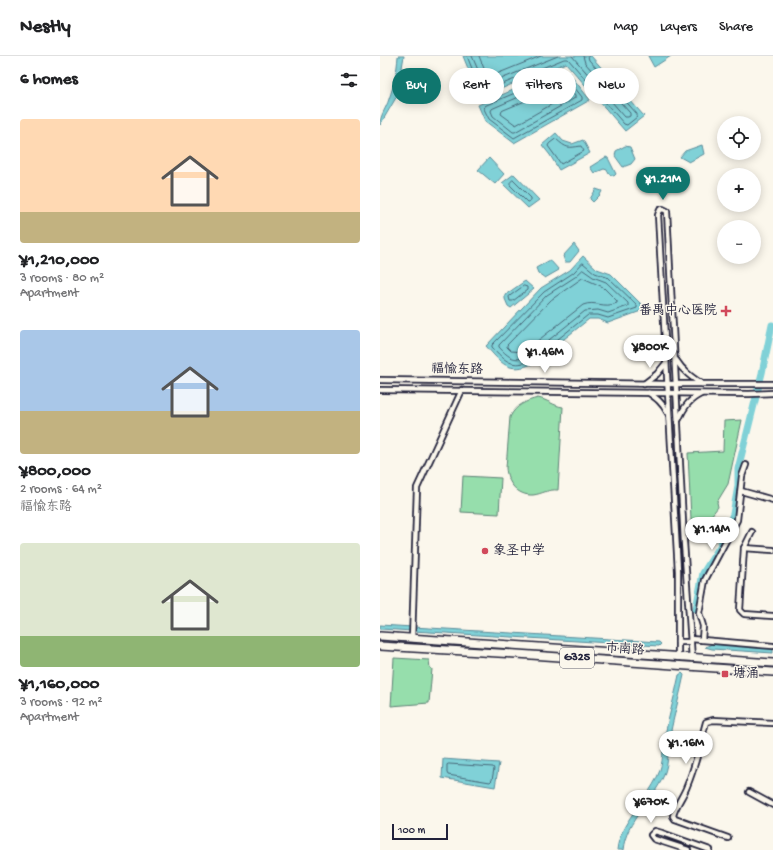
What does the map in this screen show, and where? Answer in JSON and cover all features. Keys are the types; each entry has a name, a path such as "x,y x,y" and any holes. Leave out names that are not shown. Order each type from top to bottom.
{"highway":[{"name":"市南路","path":"380,636 412,636 663,656 773,663"},
{"name":"市南路","path":"380,646 773,672"},
{"path":"663,656 663,665"},
{"path":"706,658 706,668"}],"street":[{"path":"678,666 678,571 668,415 658,215 660,210 663,209 667,211 684,542 693,667"},
{"path":"675,359 681,369 690,377 707,384 710,393"},
{"path":"644,384 657,374 666,363"},
{"name":"福愉东路","path":"380,380 644,384 771,384"},
{"name":"福愉东路","path":"380,390 773,393"},
{"path":"412,636 417,488 462,390"},
{"path":"647,393 663,404 668,415"},
{"path":"678,421 684,407 695,397 703,393"},
{"path":"702,640 703,626 699,613 705,580 736,524 742,476 746,465"},
{"path":"741,491 773,500"},
{"path":"752,532 744,548 740,610 744,614 773,616"},
{"path":"744,548 773,550"},
{"path":"678,642 702,640 773,646"},
{"path":"728,838 675,819 674,816 674,812 687,786 696,761 706,722 713,720 773,723"},
{"path":"749,792 773,805"},
{"path":"688,850 654,839 652,835 655,831 710,850"}],"green space":[{"path":"538,398 563,407 558,490 527,495 518,491 508,478 506,468 510,417 515,409 522,404"},
{"path":"742,420 728,484 717,502 718,507 707,521 712,526 692,541 688,453 723,451 724,421"},
{"path":"463,476 501,478 499,514 461,512"},
{"path":"394,658 429,660 430,668 432,669 429,703 391,706"}],"water":[{"path":"398,56 404,56 402,68 397,67"},
{"path":"463,56 591,56 602,68 584,68 584,84 576,75 576,68 570,68 566,63 553,68 512,68 512,84 504,88 504,68 468,68"},
{"path":"648,56 671,56 654,67"},
{"path":"576,82 584,92 584,103 514,143 485,121 478,105 504,104 504,94 512,91 512,104 576,104"},
{"path":"392,90 392,104 380,125 381,118"},
{"path":"602,104 633,104 644,116 625,131"},
{"path":"556,133 563,141 572,144 583,140 590,153 559,170 542,145"},
{"path":"702,145 704,154 689,162 680,157 685,151"},
{"path":"625,146 630,147 635,159 631,164 623,167 615,156 616,151"},
{"path":"606,157 608,158 616,174 614,176 609,174 607,170 604,169 594,173 590,167"},
{"path":"489,158 504,174 495,184 478,170"},
{"path":"514,174 539,200 528,208 502,183"},
{"path":"596,189 602,191 593,202 590,199"},
{"path":"574,244 579,251 570,262 565,262 563,256"},
{"path":"583,256 597,269 611,274 642,305 641,311 608,323 598,319 589,319 534,363 525,366 518,368 512,367 496,358 486,346 541,288 570,270"},
{"path":"550,260 559,270 545,278 538,273 536,268"},
{"path":"525,281 534,289 511,308 508,306 505,295"},
{"path":"380,625 659,642 661,644 659,646 380,629"},
{"path":"712,644 773,648 773,653 712,649 705,647"},
{"path":"682,673 684,675 670,735 666,770 659,784 629,829 623,850 617,850 619,840 628,820 647,794 660,770 664,740 679,675"},
{"path":"443,759 499,763 495,787 442,778"}],"waterway":[{"path":"696,609 703,573 720,546 733,514 738,486 738,469 762,373 772,325"}],"place":[{"name":"番禺中心医院","path":"726,311"},
{"name":"象圣中学","path":"485,551"},
{"name":"塘涌","path":"725,674"}]}
